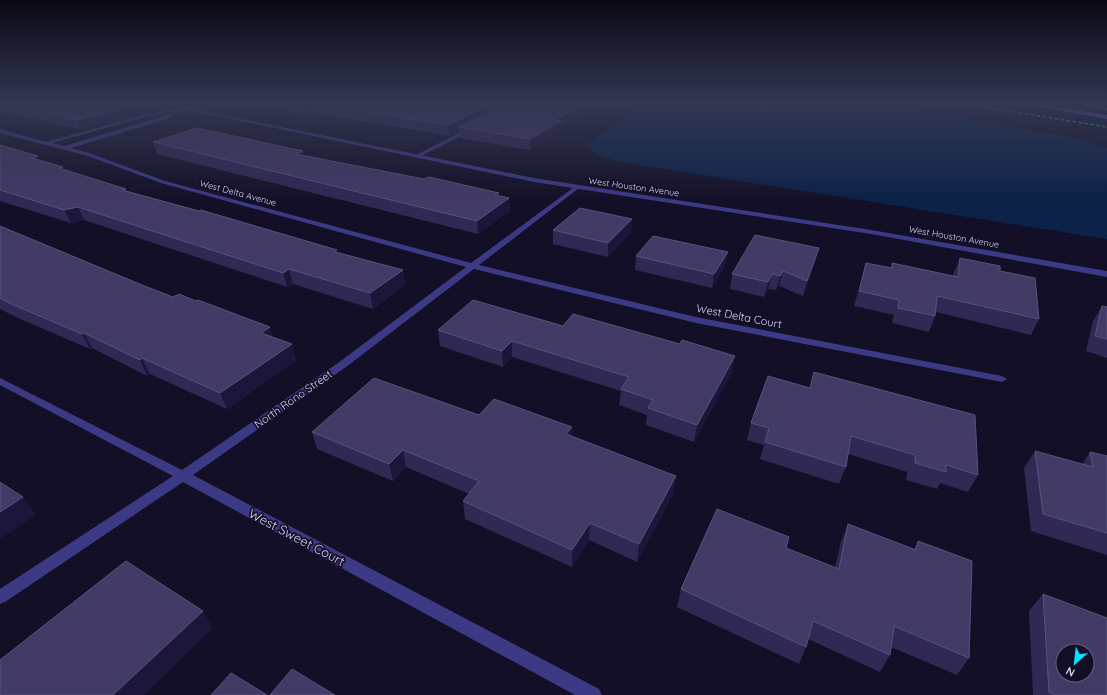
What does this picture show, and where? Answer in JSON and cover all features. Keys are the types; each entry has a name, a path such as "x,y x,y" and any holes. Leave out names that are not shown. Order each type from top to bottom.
{"street":[{"name":"West Delta Avenue","path":"21,136 65,148 164,182 473,266"},
{"path":"47,143 70,136"},
{"path":"65,148 104,136"},
{"name":"West Houston Avenue","path":"319,136 577,187 864,231 1107,274"},
{"path":"416,156 456,136"},
{"name":"North Rono Street","path":"0,597 183,476 342,365 577,187"},
{"name":"West Delta Court","path":"473,266 696,320 1002,379"},
{"name":"West Sweet Court","path":"0,381 183,476 593,695"}],"water":[{"path":"598,136 1065,136 1085,140 1107,148 1107,239 619,162 597,155 585,146"}],"building":[{"path":"170,136 236,136 303,151 296,154 424,179 429,177 499,193 495,195 509,198 477,221 153,142"},
{"path":"515,136 534,136 530,139"},
{"path":"0,145 38,156 32,158 63,167 59,168 126,189 122,190 199,211 201,210 337,250 335,252 403,270 370,293 289,269 283,273 78,207 64,210 0,190"},
{"path":"580,208 632,219 608,243 553,230"},
{"path":"0,226 173,297 179,294 270,327 261,333 292,344 220,393 142,358 140,360 84,333 82,334 0,298"},
{"path":"755,235 819,248 807,281 783,271 780,276 772,274 768,282 732,274"},
{"path":"653,236 728,252 714,274 636,256"},
{"path":"960,258 1000,266 1000,271 1035,278 1039,319 937,296 935,316 898,308 899,300 859,291 866,263 892,268 892,263 958,277"},
{"path":"473,300 563,326 573,314 680,344 682,340 735,356 697,425 648,408 653,400 621,389 629,377 512,341 502,351 438,330"},
{"path":"1102,306 1107,307 1107,339 1095,336"},
{"path":"814,372 975,415 978,475 946,465 946,472 915,463 915,455 851,436 846,467 765,442 769,428 751,423 768,376 810,388"},
{"path":"374,378 479,415 494,399 572,427 566,434 676,476 639,544 590,523 572,550 463,501 479,481 403,450 389,464 312,432"},
{"path":"1035,451 1093,467 1090,452 1107,456 1107,533 1043,514"},
{"path":"0,482 23,497 0,512"},
{"path":"717,509 789,537 786,548 839,569 848,524 916,550 918,541 972,561 969,658 894,626 890,655 813,621 806,647 681,589"},
{"path":"126,561 203,611 113,695 0,695 0,660"},
{"path":"1043,594 1107,618 1107,695 1056,695 1049,692"},
{"path":"292,669 335,695 270,695"},
{"path":"231,673 267,695 211,695"}]}
